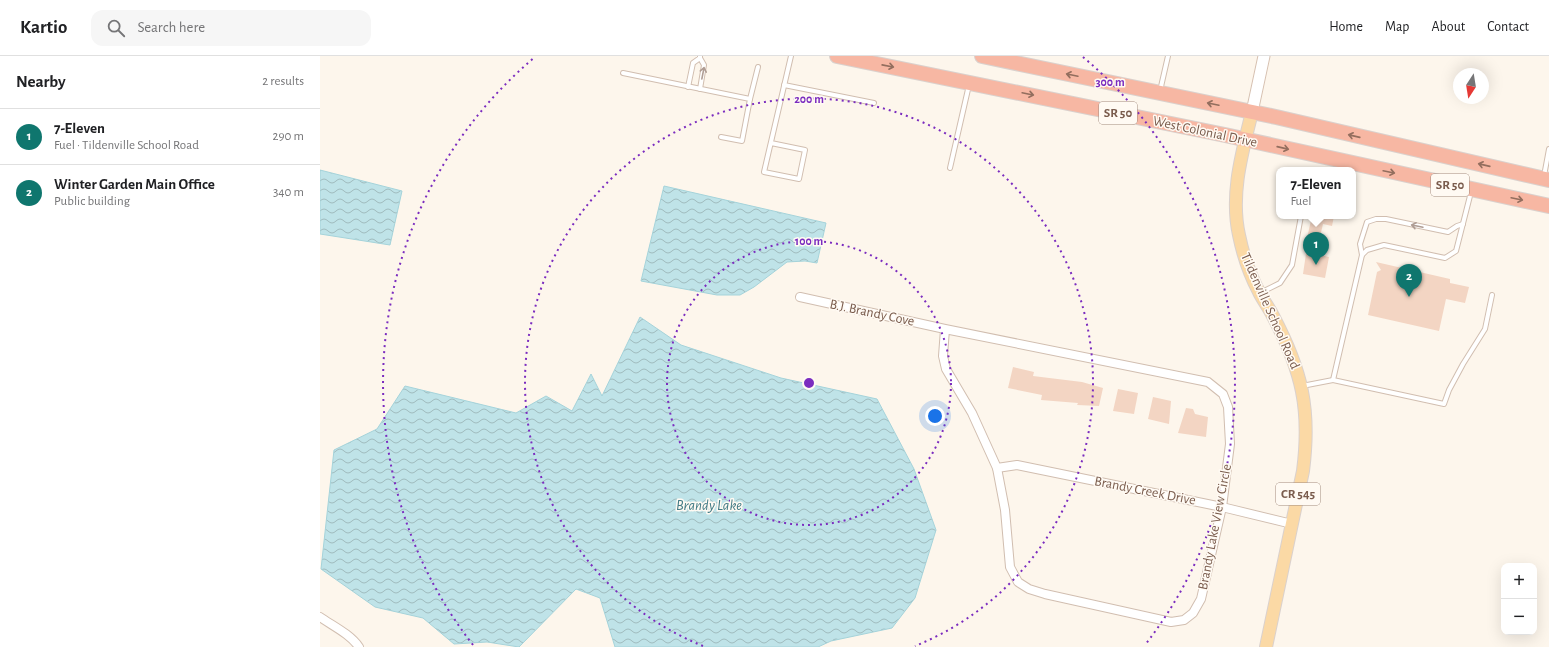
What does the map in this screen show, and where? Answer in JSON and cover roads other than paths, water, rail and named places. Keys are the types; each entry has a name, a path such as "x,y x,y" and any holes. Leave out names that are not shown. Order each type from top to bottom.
{"highway":[{"name":"West Colonial Drive","path":"836,56 969,82 1245,140 1351,167"},
{"name":"West Colonial Drive","path":"982,56 1252,112 1546,179"},
{"name":"West Colonial Drive","path":"1356,168 1549,206"}],"main road":[{"name":"CR 545","path":"1245,140 1264,56"},
{"name":"Tildenville School Road","path":"1245,140 1236,185 1236,216 1239,235 1249,270 1259,293 1287,342 1302,386 1307,424 1303,471 1266,647"}],"street":[{"name":"B.J. Brandy Cove","path":"800,297 945,329"},
{"name":"Brandy Lake View Circle","path":"945,329 1208,382 1223,394 1228,407 1230,444 1222,507 1201,599 1193,613 1184,620 1171,622 1045,594 1029,589 1018,582 1010,567 1005,510 997,468 972,414 946,369 943,356 945,329"},
{"name":"Brandy Creek Drive","path":"997,468 1017,466 1222,507 1292,524"},
{"path":"320,617 340,630 359,647"}],"lane":[{"path":"771,143 805,150 799,179 764,172 791,56"},
{"path":"1159,93 1168,56"},
{"path":"688,87 693,63 700,57 704,65 700,89"},
{"path":"722,137 742,141 758,67"},
{"path":"623,73 750,99"},
{"path":"950,168 969,82"},
{"path":"784,85 874,103"},
{"path":"1546,179 1549,149"},
{"path":"1362,255 1367,250 1384,245 1445,258 1456,251 1472,190"},
{"path":"1259,293 1280,283 1292,265 1301,219"},
{"path":"1333,380 1362,255 1360,244 1367,222 1376,219 1386,219 1448,232 1457,226 1464,224"},
{"path":"1302,386 1333,380 1444,404 1449,390 1463,364 1485,329 1492,295"}],"water":[{"path":"320,170 402,191 390,245 320,234"},
{"path":"664,186 826,223 817,263 805,261 787,262 754,287 740,295 717,295 641,281"},
{"name":"Brandy Lake","path":"640,317 681,345 781,378 877,399 914,469 936,530 915,598 892,628 831,641 818,647 615,647 600,598 576,589 519,647 487,642 454,644 423,618 375,607 321,569 334,450 377,429 405,386 516,413 546,396 572,411 591,374 602,396"}],"place":[{"name":"7-Eleven","path":"1316,265"},
{"name":"Winter Garden Main Office","path":"1409,297"}]}
